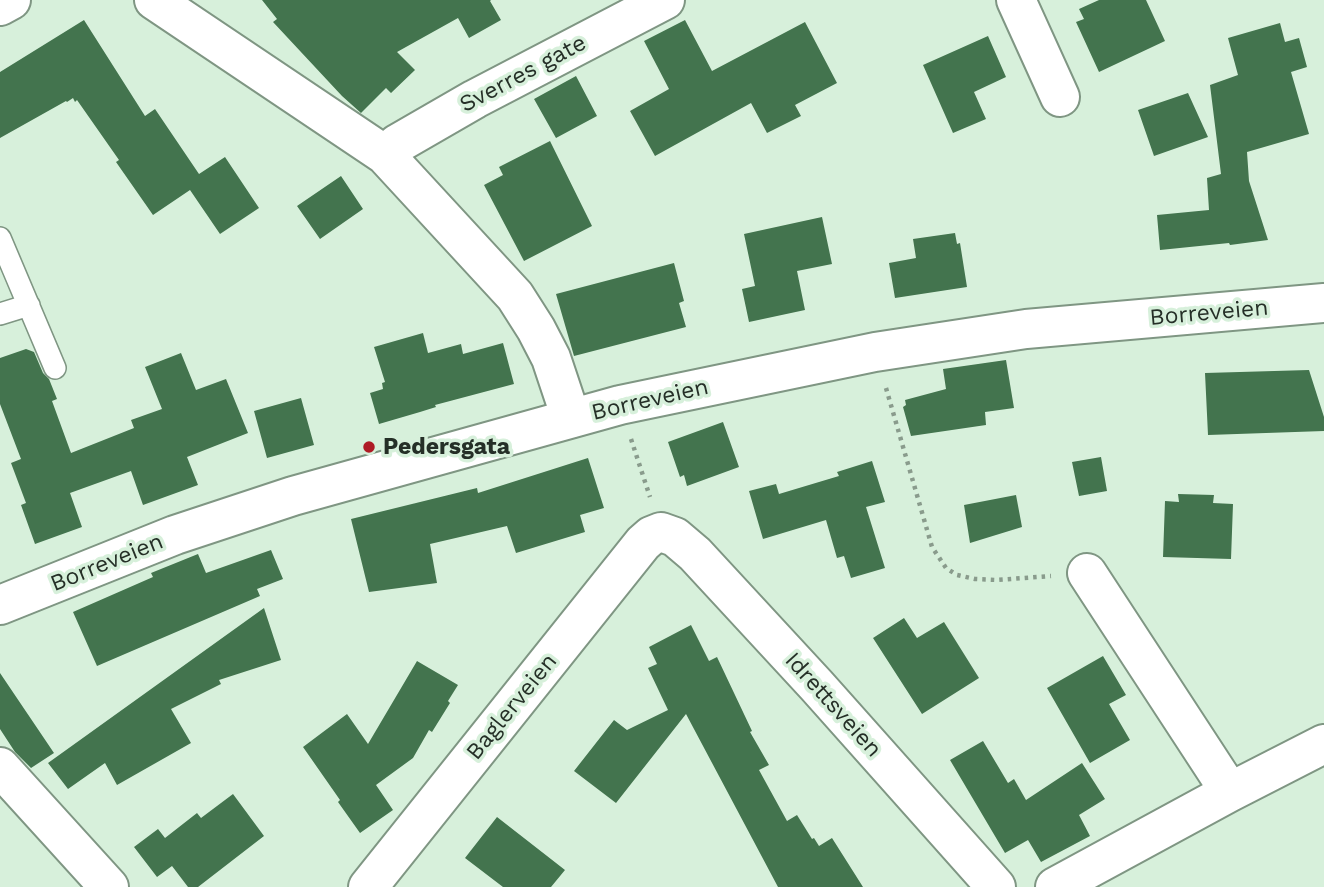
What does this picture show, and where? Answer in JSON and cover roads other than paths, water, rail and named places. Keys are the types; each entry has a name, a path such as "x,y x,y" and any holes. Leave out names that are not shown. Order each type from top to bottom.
{"street":[{"path":"0,6 11,0"},
{"path":"154,0 385,155 515,296 551,358 571,418"},
{"name":"Sverres gate","path":"385,155 397,144 475,99 665,0"},
{"path":"1016,0 1060,97"},
{"name":"Borreveien","path":"0,605 175,536 293,496 620,405 875,352 1026,329 1324,303"},
{"name":"Baglerveien","path":"368,887 643,543 661,532"},
{"name":"Idrettsveien","path":"661,532 675,537 695,554 996,887"},
{"path":"1087,573 1230,792"},
{"path":"1055,887 1324,744"},
{"path":"0,767 109,887"}],"lane":[{"path":"0,238 55,368"},
{"path":"0,314 29,305"}],"place":[{"name":"Pedersgata","path":"369,447"}]}
